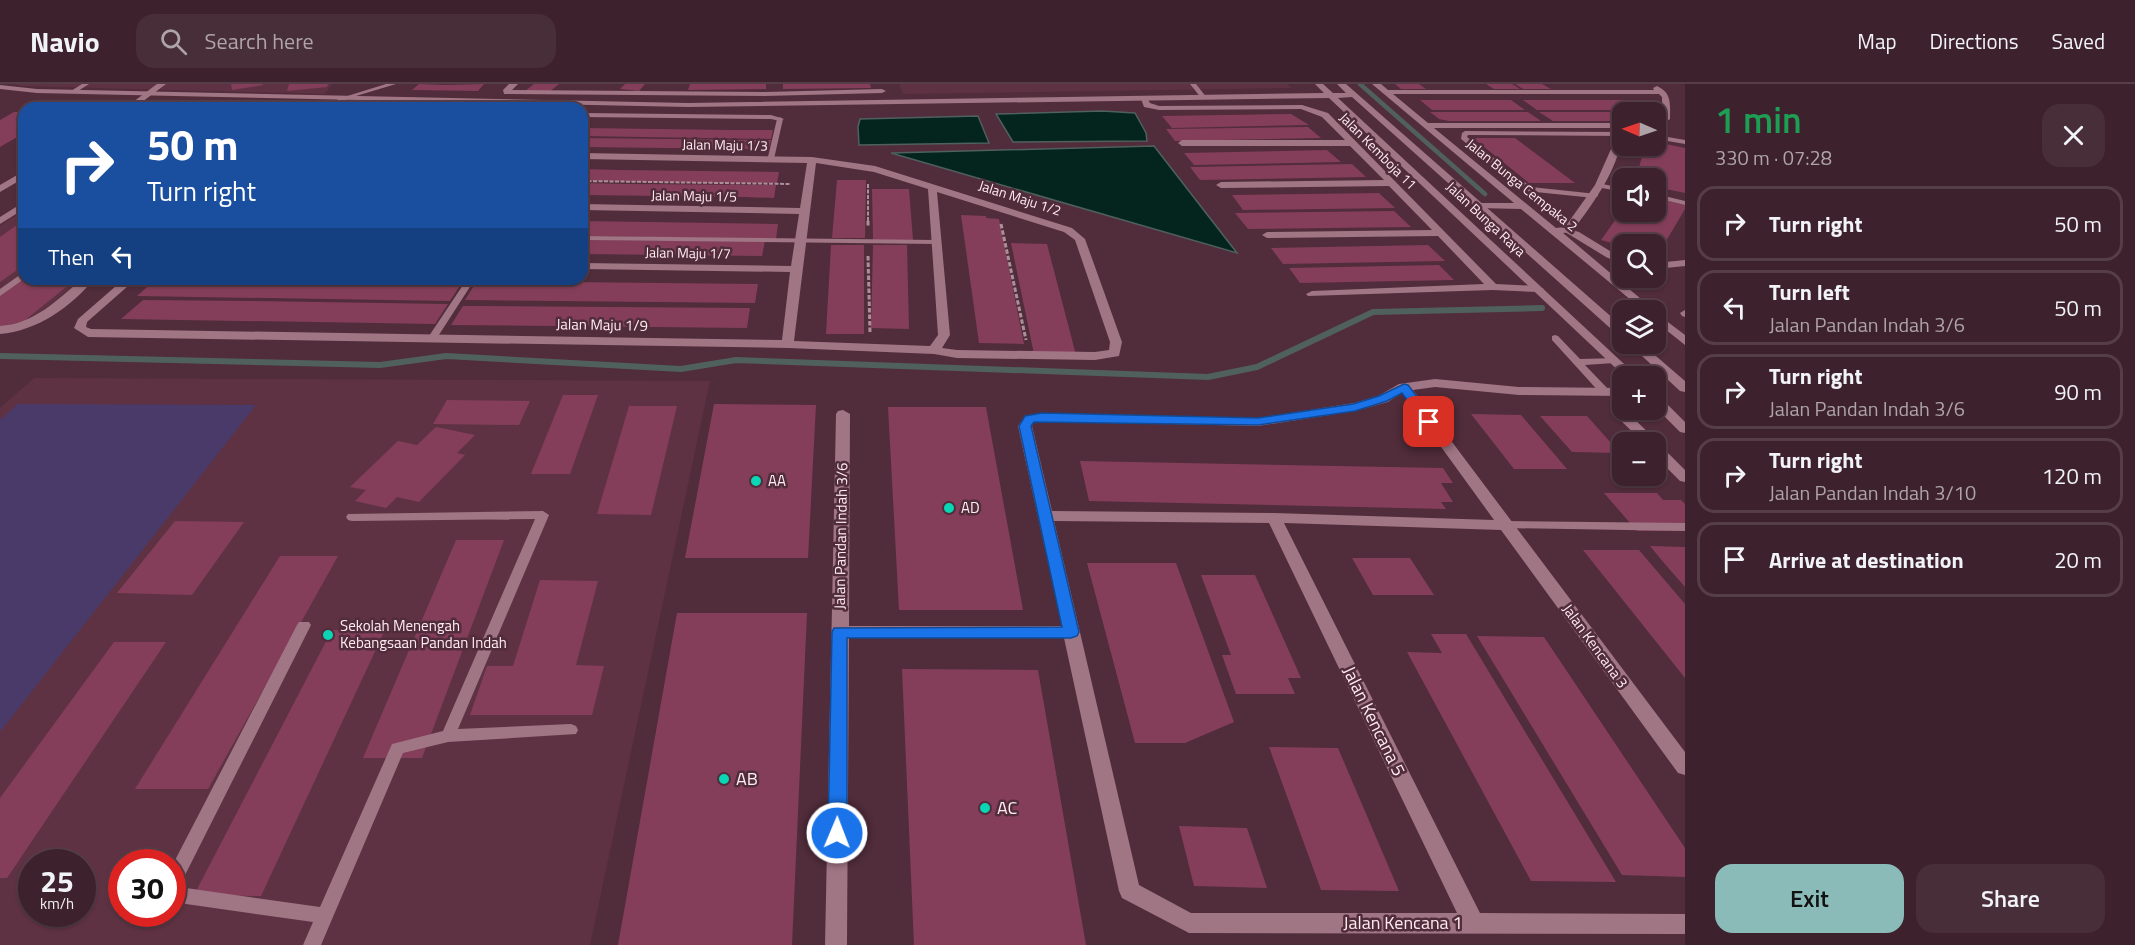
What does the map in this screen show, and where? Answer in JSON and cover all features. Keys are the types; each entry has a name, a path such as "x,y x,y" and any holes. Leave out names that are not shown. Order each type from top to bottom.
{"street":[{"path":"139,102 162,84"},
{"path":"514,84 507,90 513,93 650,94 881,88 884,104"},
{"path":"559,93 571,84"},
{"path":"650,94 660,84"},
{"name":"Jalan Bunga Raya","path":"1319,84 1533,288 1620,366"},
{"name":"Jalan Bunga Raya","path":"1341,84 1612,323"},
{"name":"Jalan Bunga Cempaka 2","path":"1376,84 1637,300"},
{"path":"1470,84 1482,92"},
{"path":"1559,84 1572,92"},
{"path":"1649,84 1663,92 1666,102"},
{"path":"0,87 73,92 459,102"},
{"path":"1385,92 1663,92"},
{"path":"588,105 884,104 1354,95"},
{"path":"340,102 344,98"},
{"name":"Jalan Kemboja 11","path":"1143,98 1147,105 1159,108 1302,107 1325,116 1440,233 1498,287"},
{"path":"588,115 771,117 780,119"},
{"path":"1426,125 1612,129"},
{"path":"1182,143 1352,143"},
{"path":"1554,231 1568,230 1594,196 1612,154"},
{"name":"Jalan Maju 1/3","path":"588,156 812,160 868,168"},
{"path":"788,344 794,269 812,160"},
{"name":"Jalan Maju 1/2","path":"868,168 1068,230 1080,239 1116,342 1114,353"},
{"path":"0,189 18,178"},
{"path":"1221,185 1391,183"},
{"path":"932,186 944,335 934,350"},
{"path":"1480,206 1524,206"},
{"name":"Jalan Maju 1/5","path":"588,207 805,211"},
{"path":"0,221 18,209"},
{"path":"1266,235 1440,233"},
{"name":"Jalan Maju 1/7","path":"588,266 794,269"},
{"path":"0,330 21,328 37,321 82,285"},
{"name":"Jalan Maju 1/9","path":"125,285 82,321 80,328 88,333 788,344 934,350 957,354 1095,356 1114,353"},
{"path":"1312,294 1498,287 1533,288"},
{"path":"1666,325 1685,341"},
{"path":"1646,354 1685,388"},
{"path":"840,632 1071,632 1025,426 1030,419 1042,417 1258,422 1355,407 1383,399 1404,387 1436,383 1519,391 1612,392"},
{"name":"Jalan Kencana 3","path":"1404,387 1685,767"},
{"path":"1666,411 1685,429"},
{"name":"Jalan Pandan Indah 3/6","path":"836,945 843,414"},
{"path":"1627,420 1640,432"},
{"path":"1666,459 1685,478"},
{"path":"1045,516 1275,518 1506,525"},
{"name":"Jalan Kencana 5","path":"1275,518 1473,923"},
{"name":"Jalan Kencana 1","path":"1071,632 1130,891 1189,923 1685,924"}],"lane":[{"path":"73,92 86,84"},
{"path":"344,98 393,84"},
{"path":"1193,84 1204,98"},
{"path":"770,159 780,119"},
{"path":"1594,196 1529,189 1463,138 1465,133 1612,129"},
{"path":"1666,139 1685,142"},
{"path":"1600,185 1612,188"},
{"path":"1666,198 1685,202"},
{"path":"1568,230 1587,238 1612,257"},
{"path":"588,238 936,242"},
{"path":"1666,265 1685,263"},
{"path":"0,293 18,280"},
{"path":"432,339 467,285"},
{"path":"1555,338 1605,392"},
{"path":"1578,362 1614,360"},
{"path":"352,517 543,515 448,736"},
{"path":"1506,525 1685,527"},
{"path":"186,857 304,625"},
{"path":"312,945 397,748 448,736 571,730"},
{"path":"186,896 325,916"}],"path":[{"path":"588,181 808,184"},
{"path":"998,207 1029,355"}],"shaded area":[{"path":"14,84 332,84 325,94"},
{"path":"899,84 1287,84 1291,88 903,94"},
{"path":"1102,111 1135,113 1146,133 1147,141 1013,142 996,114"},
{"path":"978,116 989,143 859,145 860,119"},
{"path":"1154,146 1237,253 891,153"},
{"path":"18,214 18,285 74,285 32,319 20,325 0,326 0,226"},
{"name":"Sekolah Menengah Kebangsaan Pandan Indah","path":"34,378 710,381 590,945 0,945 0,408"},
{"path":"18,404 256,405 0,732 0,420"}],"building":[{"path":"231,84 263,84 263,85 232,90"},
{"path":"289,84 328,84 327,87 287,91"},
{"path":"419,84 484,84 478,91 412,90"},
{"path":"534,84 559,84 549,92 525,91"},
{"path":"625,84 645,84 639,91 620,89"},
{"path":"690,84 766,84 766,89 688,90"},
{"path":"783,84 870,84 871,88 783,89"},
{"path":"1395,84 1419,84 1426,89 1401,89"},
{"path":"1486,84 1512,84 1520,89 1494,89"},
{"path":"1515,84 1542,84 1551,89 1523,89"},
{"path":"1420,100 1511,100 1525,110 1432,110"},
{"path":"1523,100 1638,100 1641,102 1612,102 1612,110 1537,110"},
{"path":"18,112 18,136 0,147 0,120"},
{"path":"1430,112 1528,112 1541,121 1449,121 1439,119"},
{"path":"1539,112 1612,112 1612,121 1553,121"},
{"path":"1291,114 1309,125 1172,128 1162,116"},
{"path":"1308,127 1321,138 1175,141 1166,129"},
{"path":"588,128 773,130 771,139 588,136"},
{"path":"588,138 771,140 769,149 588,147"},
{"path":"1473,138 1515,138 1575,183 1529,183"},
{"path":"1666,144 1685,148 1685,193 1666,189 1666,168 1639,168 1642,156 1666,156"},
{"path":"1327,150 1341,162 1194,165 1184,153"},
{"path":"1352,164 1366,177 1200,180 1190,167"},
{"path":"588,169 779,172 777,183 588,181"},
{"path":"837,180 866,180 865,238 832,238"},
{"path":"588,183 776,185 774,198 588,195"},
{"path":"872,189 909,189 913,240 873,240"},
{"path":"1379,193 1395,208 1243,210 1232,195"},
{"path":"1666,200 1685,205 1685,209 1666,241 1666,234 1612,234 1612,243 1601,240 1614,222 1666,222"},
{"path":"1394,211 1411,227 1248,229 1235,213"},
{"path":"961,215 999,219 1024,344 979,343"},
{"path":"588,221 778,224 776,239 588,236"},
{"path":"18,224 18,269 0,282 0,237"},
{"path":"588,240 765,241 762,256 588,254"},
{"path":"1011,243 1047,244 1076,355 1034,354"},
{"path":"831,245 864,245 864,334 826,334"},
{"path":"873,245 907,245 909,329 871,328"},
{"path":"1428,245 1445,261 1283,264 1271,248"},
{"path":"1439,265 1454,280 1300,283 1289,268"},
{"path":"18,281 18,285 69,285 24,321 0,327 0,294"},
{"path":"588,282 758,284 755,303 465,300 474,285 588,285"},
{"path":"149,285 460,285 450,301 137,296"},
{"path":"143,300 448,304 435,324 121,319"},
{"path":"463,306 750,308 747,328 451,325"},
{"path":"563,395 598,395 570,474 531,474"},
{"path":"447,400 530,401 519,425 433,424"},
{"name":"AA","path":"714,404 816,405 808,558 685,558"},
{"path":"629,406 677,406 651,515 597,514"},
{"name":"AD","path":"888,407 986,407 1023,610 899,610"},
{"path":"1471,414 1521,415 1567,469 1514,469"},
{"path":"1540,416 1587,416 1612,444 1612,453 1572,452"},
{"path":"436,427 475,435 457,453 465,455 419,502 397,497 386,508 355,501 366,490 350,487 398,441 417,445"},
{"path":"1080,461 1443,468 1453,483 1441,483 1453,502 1441,502 1446,509 1089,501"},
{"path":"1604,493 1657,493 1663,500 1681,500 1685,504 1685,531 1637,531"},
{"path":"175,521 244,522 192,595 117,593"},
{"path":"456,540 504,540 422,758 363,758"},
{"path":"1650,546 1685,547 1685,587 1664,563"},
{"path":"1583,550 1639,550 1685,604 1685,678"},
{"path":"280,556 338,556 208,789 135,789"},
{"path":"1352,558 1410,558 1434,595 1373,595"},
{"path":"1087,563 1176,563 1234,722 1185,743 1135,743"},
{"path":"1201,575 1255,575 1301,678 1288,678 1295,694 1236,694 1222,655 1231,655"},
{"path":"540,580 598,581 576,665 604,666 592,715 470,715 487,666 513,666"},
{"name":"AB","path":"677,613 807,613 792,945 618,945"},
{"path":"332,630 385,630 261,896 194,895"},
{"path":"1431,634 1466,634 1616,882 1531,881 1407,652 1442,653"},
{"path":"1477,636 1544,637 1685,848 1685,877 1622,875"},
{"path":"114,642 166,642 27,849 18,849 18,862 7,878 0,878 0,798"},
{"name":"AC","path":"902,669 1038,670 1086,945 914,945"},
{"path":"1269,747 1338,748 1399,891 1321,890"},
{"path":"1179,826 1247,828 1267,888 1194,886"}],"waterway":[{"path":"1360,84 1485,194"},
{"path":"0,356 380,365 446,356 681,369 736,360 1208,377 1257,367 1373,312 1542,308"}],"place":[{"name":"AA","path":"756,481"},
{"name":"AD","path":"949,508"},
{"name":"Sekolah Menengah Kebangsaan Pandan Indah","path":"328,635"},
{"name":"AB","path":"724,779"},
{"name":"AC","path":"985,808"}],"route":[{"path":"837,833 840,632 1071,632 1025,426 1030,419 1042,417 1258,422 1355,407 1383,399 1404,387 1429,422"}]}
